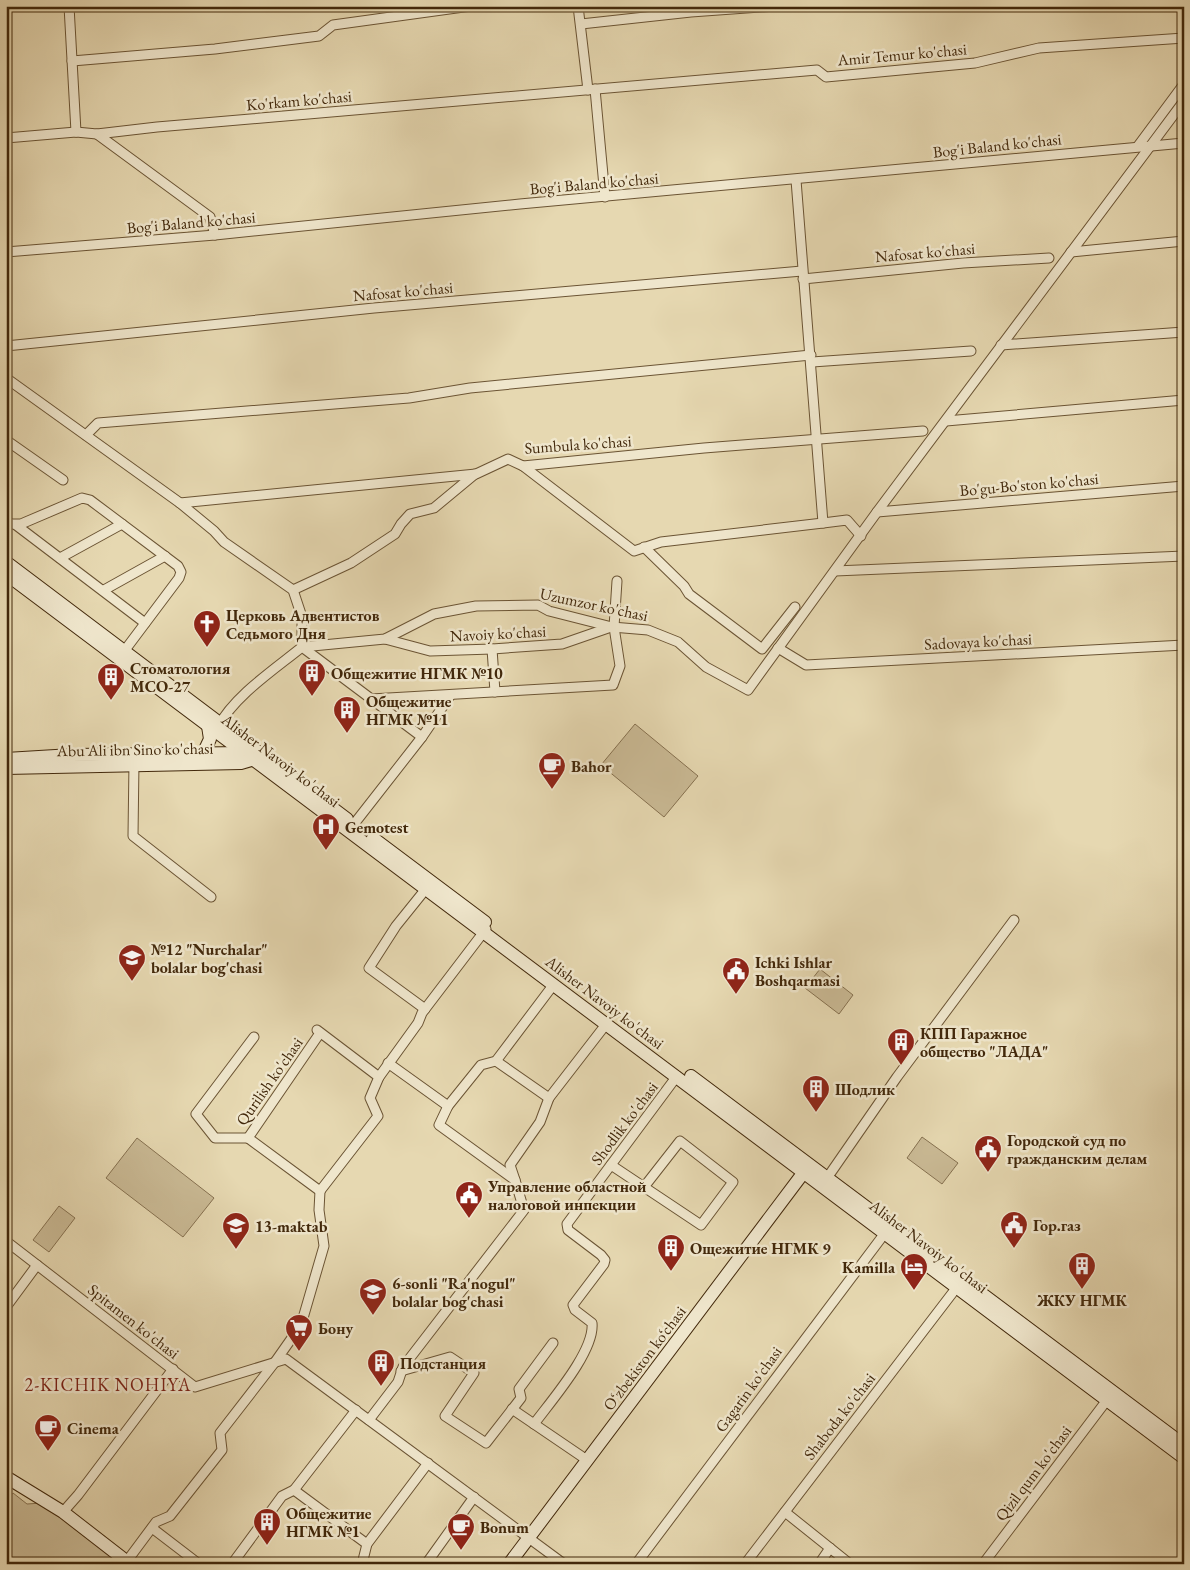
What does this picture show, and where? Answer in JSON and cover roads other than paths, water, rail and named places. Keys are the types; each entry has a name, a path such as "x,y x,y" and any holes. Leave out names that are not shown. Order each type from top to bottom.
{"main road":[{"name":"Alisher Navoiy ko'chasi","path":"6,562 215,727 354,824 428,885"},
{"name":"Alisher Navoiy ko'chasi","path":"6,574 122,654"},
{"path":"203,754 215,727"},
{"name":"Abu Ali ibn Sino ko'chasi","path":"6,768 203,754 254,754"},
{"name":"Alisher Navoiy ko'chasi","path":"254,754 826,1181 1184,1444"},
{"name":"Abu Ali ibn Sino ko'chasi","path":"6,759 134,759 242,763 254,754"},
{"name":"Alisher Navoiy ko'chasi","path":"486,928 554,984 804,1172 826,1181 885,1233 1184,1458"},
{"name":"O‘zbekiston ko‘chasi","path":"509,1564 804,1172"},
{"path":"7,1479 63,1512 129,1562"}],"street":[{"path":"69,6 76,132"},
{"path":"72,61 215,49 320,36 333,25 471,6"},
{"path":"578,6 605,197"},
{"path":"581,24 690,12 775,6"},
{"name":"Amir Temur ko'chasi","path":"591,90 817,70 826,77 975,63 1039,48 1184,38"},
{"path":"1138,146 1184,84"},
{"name":"Ko'rkam ko'chasi","path":"6,138 76,132 97,134 591,90"},
{"path":"778,648 877,512 1184,101"},
{"path":"97,134 210,218 215,235"},
{"name":"Bog'i Baland ko'chasi","path":"6,252 215,235 1184,143"},
{"path":"796,180 823,522"},
{"path":"1071,252 1184,241"},
{"name":"Nafosat ko'chasi","path":"6,346 374,308 1049,258"},
{"path":"1001,345 1184,332"},
{"path":"86,435 98,424 409,398 470,388 811,359 971,351"},
{"path":"6,378 180,502 224,542 293,590 302,617 302,647"},
{"path":"946,421 1184,400"},
{"name":"Sumbula ko'chasi","path":"180,502 476,474 508,459 523,466 923,431"},
{"path":"6,440 63,480"},
{"path":"523,466 634,551 661,542 847,520 860,536"},
{"path":"293,590 351,563 395,534 410,514 434,508 476,474"},
{"name":"Bo'gu-Bo'ston ko'chasi","path":"877,512 1184,486"},
{"path":"16,525 82,498 90,500 178,566 181,572 179,578 122,654"},
{"path":"6,520 16,525 104,590 145,623"},
{"path":"60,558 122,524"},
{"path":"644,547 684,586 689,594 762,649 795,607"},
{"path":"104,590 165,556"},
{"path":"835,571 1184,556"},
{"path":"371,699 450,696 613,685 620,666 613,627 617,580"},
{"name":"Uzumzor ko'chasi","path":"302,647 385,639 434,614 476,606 538,605 548,611 613,627 648,630 678,642 706,667 748,690 778,648"},
{"name":"Navoiy ko'chasi","path":"385,639 430,651 492,649 562,644 613,627"},
{"name":"Sadovaya ko'chasi","path":"778,648 806,665 1184,645"},
{"path":"302,647 422,738"},
{"path":"215,727 226,713 258,683 302,647"},
{"path":"492,649 496,692"},
{"path":"354,824 422,738 450,696"},
{"path":"134,759 133,836 211,897"},
{"path":"425,1008 369,968 396,926 428,885"},
{"path":"826,1181 897,1077 1014,920"},
{"path":"129,1562 156,1522 170,1516 222,1450 220,1433 275,1362 300,1325 324,1246 319,1210 320,1191 378,1116 370,1098 379,1077 418,1023 425,1008 486,928"},
{"path":"515,1180 439,1124 448,1106 481,1065 496,1061 554,984"},
{"path":"369,1420 398,1382 402,1370 524,1210 510,1165 540,1122 549,1098 607,1023"},
{"name":"Qurilish ko'chasi","path":"254,1038 196,1114 215,1138 248,1138 318,1031 379,1077"},
{"path":"496,1061 549,1098"},
{"path":"388,1064 448,1106"},
{"name":"Shodlik ko'chasi","path":"534,1424 583,1356 592,1330 592,1323 575,1310 573,1305 604,1264 605,1260 568,1230 567,1224 677,1076"},
{"path":"248,1138 320,1191"},
{"path":"611,1165 644,1187 701,1225 733,1182 680,1141 644,1187"},
{"name":"Gagarin ko'chasi","path":"636,1564 885,1233"},
{"name":"Spitamen ko'chasi","path":"6,1241 196,1387 286,1358 564,1564"},
{"path":"6,1307 37,1265"},
{"name":"Shaboda ko'chasi","path":"745,1564 957,1287"},
{"path":"402,1370 450,1357 474,1373 445,1416 486,1443 521,1398 519,1389 553,1343"},
{"path":"63,1512 78,1496 173,1370"},
{"name":"Qizil qum ko'chasi","path":"984,1564 1107,1400"},
{"path":"512,1409 587,1460"},
{"path":"232,1564 282,1496 294,1490 356,1410"},
{"path":"362,1564 367,1544 428,1464"},
{"path":"294,1490 367,1544"},
{"path":"426,1564 474,1497"},
{"path":"784,1512 850,1564"},
{"path":"152,1528 199,1564"},
{"path":"819,1564 830,1548"}],"place":[{"name":"Церковь Адвентистов Седьмого Дня","path":"207,648"},
{"name":"Общежитие НГМК №10","path":"312,697"},
{"name":"Стоматология МСО-27","path":"111,701"},
{"name":"Общежитие НГМК №11","path":"347,734"},
{"name":"Bahor","path":"552,790"},
{"name":"Gemotest","path":"326,851"},
{"name":"№12 \"Nurchalar\" bolalar bog'chasi","path":"132,982"},
{"name":"Ichki Ishlar Boshqarmasi","path":"736,995"},
{"name":"КПП Гаражное общество \"ЛАДА\"","path":"901,1066"},
{"name":"Шодлик","path":"816,1113"},
{"name":"Городской суд по гражданским делам","path":"988,1173"},
{"name":"Управление областной налоговой инпекции","path":"469,1219"},
{"name":"Гор.газ","path":"1014,1249"},
{"name":"13-maktab","path":"236,1250"},
{"name":"Ощежитие НГМК 9","path":"671,1272"},
{"name":"ЖКУ НГМК","path":"1082,1290"},
{"name":"Kamilla","path":"914,1291"},
{"name":"6-sonli \"Ra'nogul\" bolalar bog'chasi","path":"373,1316"},
{"name":"Бону","path":"299,1352"},
{"name":"Подстанция","path":"381,1387"},
{"name":"Cinema","path":"48,1452"},
{"name":"Общежитие НГМК №1","path":"267,1546"},
{"name":"Bonum","path":"461,1551"}],"district":[{"name":"2-KICHIK NOHIYA","path":"108,1385"}]}
